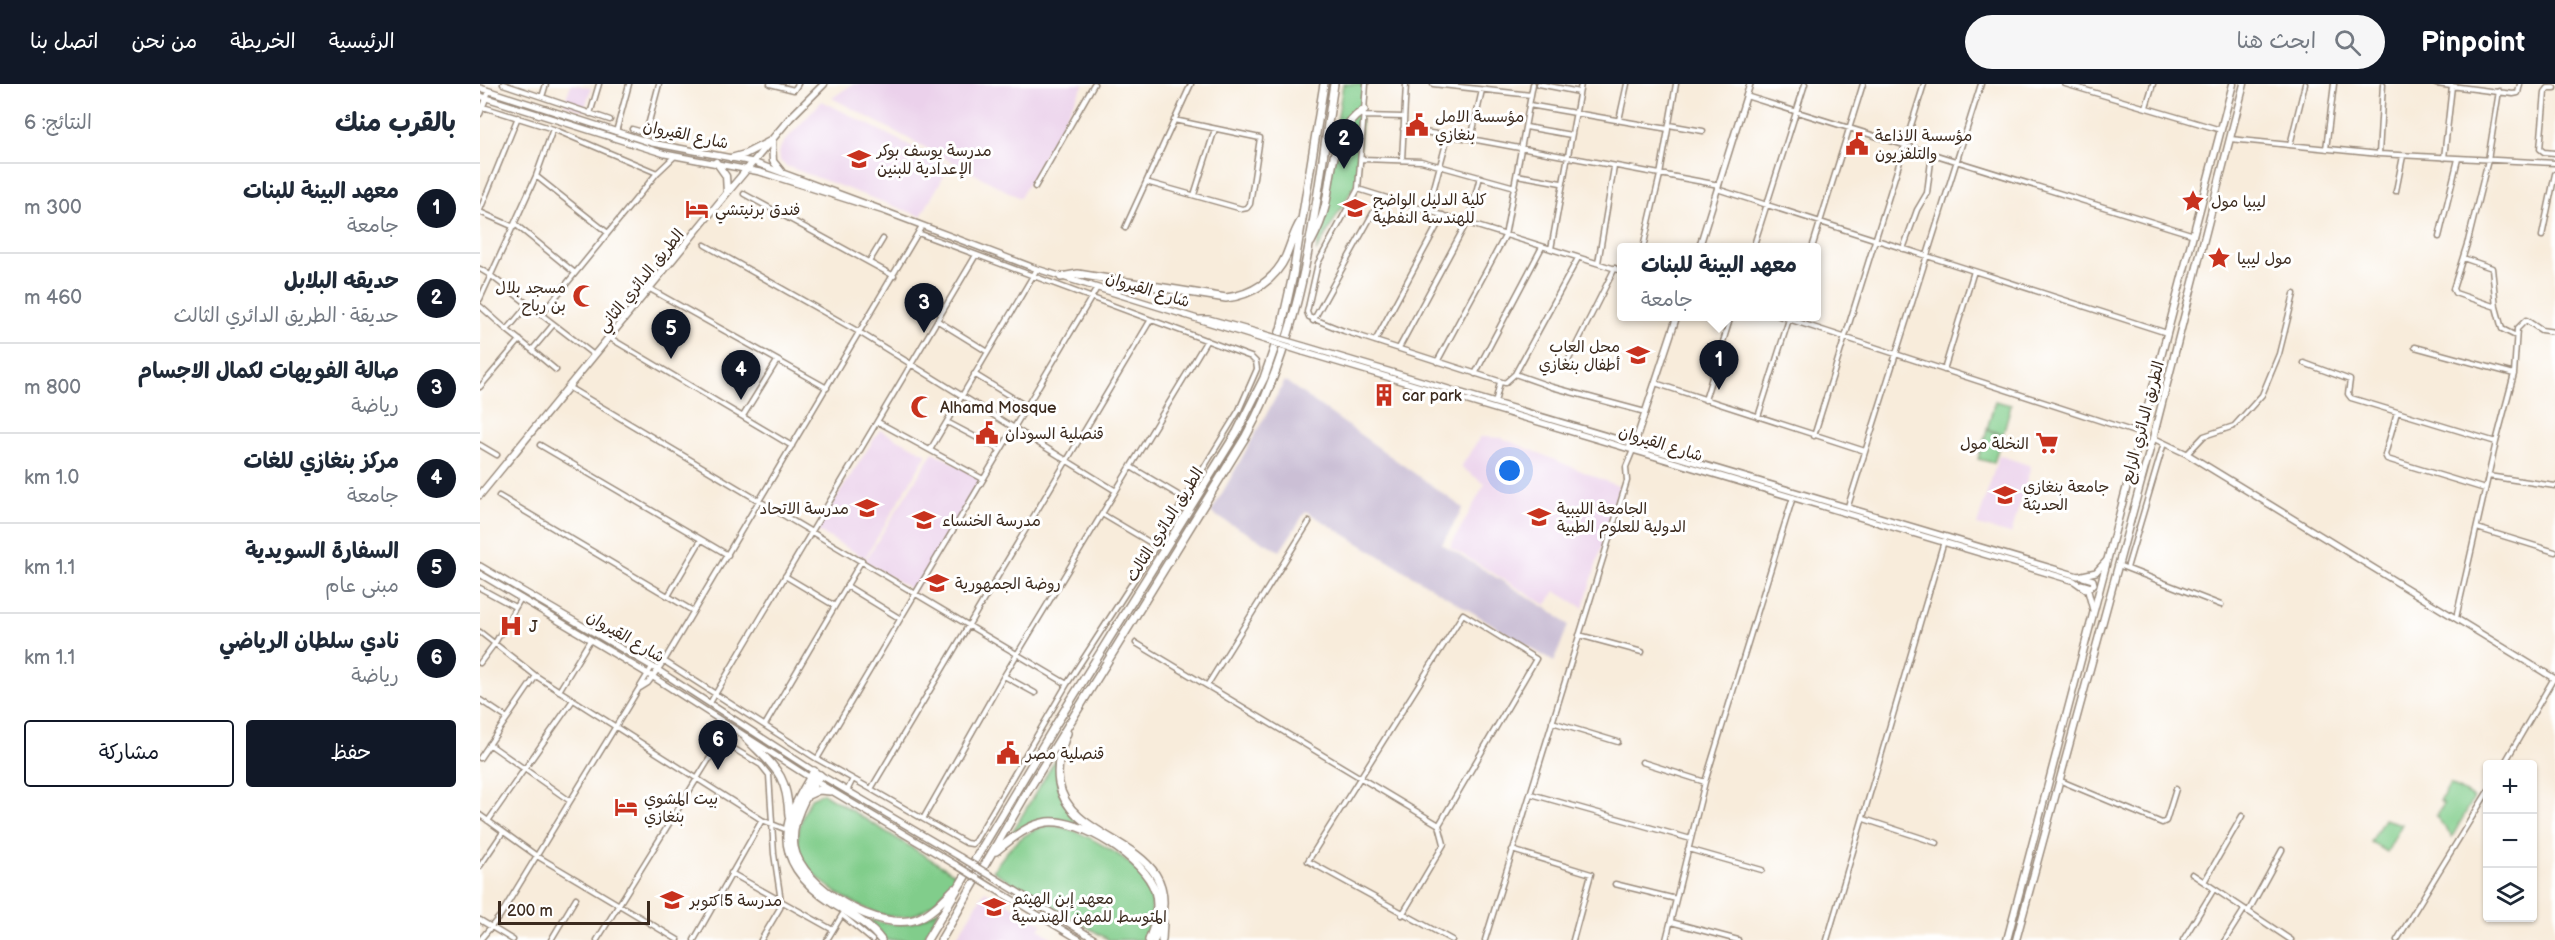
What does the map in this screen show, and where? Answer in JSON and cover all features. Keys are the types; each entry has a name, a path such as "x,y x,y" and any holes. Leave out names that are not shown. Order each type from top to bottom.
{"highway":[{"name":"الطريق الدائري الثالث","path":"927,940 1248,412 1264,378 1281,329 1303,219 1324,84"},
{"name":"الطريق الدائري الثالث","path":"941,940 1260,409 1278,369 1290,331 1308,247 1334,84"},
{"path":"1308,247 1325,208 1338,142 1348,124 1364,113"},
{"path":"1061,277 1078,274 1226,298 1238,296 1260,287 1278,270 1303,219"},
{"path":"1071,722 1058,768 1063,795 1076,813 1146,862 1158,880 1163,905 1162,940"},
{"path":"746,738 773,765 784,780 787,793 789,820 787,831 790,854 801,877 843,913 876,933 881,940"},
{"path":"815,776 795,829 795,849 798,860 805,871 822,887 856,909 882,920 907,922 930,911 962,881"},
{"path":"789,820 815,776"},
{"path":"806,796 816,791 830,791"},
{"path":"991,854 1027,828 1044,823 1064,823 1102,840 1137,863 1151,882 1157,905 1156,918 1149,940"},
{"path":"1154,940 1163,905"}],"main road":[{"name":"الطريق الدائري الثاني","path":"480,495 727,193 796,111 824,84"},
{"path":"1701,243 1750,84"},
{"name":"الطريق الدائري الرابع","path":"2007,940 2234,84"},
{"name":"الطريق الدائري الرابع","path":"2016,940 2153,438 2244,84"},
{"name":"شارع القيروان","path":"480,88 675,156 748,168 884,211 1037,269 1205,323 1262,337 1634,447 1848,506 2076,582"},
{"name":"شارع القيروان","path":"483,97 615,135 670,148 753,162 884,211"},
{"path":"2230,97 2240,99"},
{"path":"731,158 746,154 772,140 773,161 781,171"},
{"path":"716,162 726,176 727,193"},
{"path":"1634,447 1675,321"},
{"name":"شارع القيروان","path":"1303,349 1495,403 1793,496 2080,576"},
{"path":"2153,438 2187,454 2554,679"},
{"path":"2080,576 2096,572 2108,557"},
{"name":"شارع القيروان","path":"480,566 655,668 756,733 815,776"},
{"path":"480,574 650,675 746,738 847,791 1096,940"},
{"path":"2076,582 2093,585 2093,580 2080,576"},
{"path":"2076,582 2090,594 2094,615"},
{"path":"815,776 830,791 1080,940"}],"street":[{"path":"503,84 610,120"},
{"path":"542,97 546,84"},
{"path":"590,114 599,84"},
{"path":"615,135 629,84"},
{"path":"645,133 659,84"},
{"path":"770,84 790,91 794,90 798,84"},
{"path":"1035,187 1094,84"},
{"path":"1125,228 1191,84"},
{"path":"1366,84 1358,189 1318,263 1307,312 1313,321 1507,383 1515,374 1578,258"},
{"path":"1402,159 1406,84"},
{"path":"1433,84 1531,95"},
{"path":"1437,362 1505,236 1533,84"},
{"path":"1539,84 1579,92"},
{"path":"1551,249 1581,84"},
{"path":"1619,120 1627,84"},
{"path":"1644,243 1660,175 1676,84"},
{"path":"1754,243 1805,84"},
{"path":"1814,243 1863,84"},
{"path":"1815,436 1924,84"},
{"path":"1848,506 1981,84"},
{"path":"2065,84 2082,86 2221,130"},
{"path":"2146,107 2153,84"},
{"path":"2290,145 2305,84"},
{"path":"2326,149 2334,84"},
{"path":"2379,154 2383,84"},
{"path":"2436,84 2516,94 2520,84"},
{"path":"2444,158 2452,86"},
{"path":"2555,88 2548,88 2545,92 2541,149 2544,152 2555,153"},
{"path":"1471,139 1482,90"},
{"path":"480,114 483,97 489,91"},
{"path":"2496,307 2454,292 2453,287 2463,258 2488,160 2499,92"},
{"path":"1746,96 2195,235"},
{"path":"1530,105 1703,131"},
{"path":"482,106 553,129 657,172"},
{"path":"1364,113 1403,117"},
{"path":"518,117 480,211 514,226 575,273"},
{"path":"1146,182 1242,209 1247,208 1250,204 1260,138 1174,120"},
{"path":"1526,127 1571,135"},
{"path":"480,299 536,176 553,129"},
{"path":"632,129 657,136"},
{"path":"1194,195 1215,129"},
{"path":"1402,129 1471,139 1718,187 2168,334"},
{"path":"1428,210 1448,136"},
{"path":"2229,139 2403,156 2555,163"},
{"path":"1903,249 1917,210 1927,193 1932,153"},
{"path":"541,315 657,172 675,156"},
{"path":"2396,191 2403,156"},
{"path":"1362,159 1402,159 1441,166 1515,187"},
{"path":"2439,237 2458,159"},
{"path":"1598,263 1614,167"},
{"path":"2542,236 2555,174"},
{"path":"1516,175 1562,183"},
{"path":"536,176 608,233"},
{"path":"1471,211 1480,177"},
{"path":"1358,189 1615,268 1568,363"},
{"path":"744,194 894,276"},
{"path":"1313,321 1382,197"},
{"path":"1375,340 1443,215"},
{"path":"1399,348 1467,222"},
{"path":"480,940 500,916 640,688 663,661 922,226"},
{"path":"663,661 817,759 966,843 973,844 1068,684 1239,410 1257,369 1256,362 1251,357 918,233"},
{"path":"869,262 883,239"},
{"path":"705,245 859,332 1116,491"},
{"path":"1475,374 1542,247"},
{"path":"710,703 976,255"},
{"path":"2463,258 2492,268 2496,307 2502,329 2516,336"},
{"path":"480,269 490,274 595,356"},
{"path":"930,450 1037,269"},
{"path":"1944,370 1974,271"},
{"path":"817,759 1097,288"},
{"path":"650,289 827,388"},
{"path":"2187,454 2204,436 2234,426 2262,395 2279,354 2294,294"},
{"path":"507,330 528,305"},
{"path":"480,306 556,370"},
{"path":"2456,618 2514,374 2516,336 2519,325 2525,320 2541,330 2555,332"},
{"path":"938,321 988,352"},
{"path":"871,789 1065,460 1150,321"},
{"path":"1705,400 1729,321"},
{"path":"1758,417 1788,321"},
{"path":"1797,321 1845,339 2142,434"},
{"path":"532,350 553,325"},
{"path":"610,338 792,446"},
{"path":"480,387 520,340"},
{"path":"923,819 1004,676 1207,340"},
{"path":"2415,347 2514,374"},
{"path":"743,416 777,361"},
{"path":"2304,363 2350,380 2348,394 2351,398 2496,442"},
{"path":"975,374 1026,406"},
{"path":"1515,374 1552,387 1645,412"},
{"path":"1495,403 1500,382"},
{"path":"1655,383 1866,451"},
{"path":"568,387 969,623 1068,684"},
{"path":"2397,412 2385,455 2387,459 2485,489"},
{"path":"878,422 983,479"},
{"path":"947,422 1000,450"},
{"path":"2127,568 2164,443"},
{"path":"480,445 497,455"},
{"path":"540,445 728,555"},
{"path":"1485,940 1628,479 1626,467 1634,447"},
{"path":"1131,467 1185,499"},
{"path":"2488,476 2555,486"},
{"path":"499,496 693,611"},
{"path":"1666,940 1705,782 1793,496"},
{"path":"1102,514 1156,546"},
{"path":"1208,684 1309,522"},
{"path":"2477,528 2555,552"},
{"path":"1827,940 1945,539"},
{"path":"668,596 701,540"},
{"path":"765,725 862,560"},
{"path":"2117,565 2221,605"},
{"path":"784,576 835,606"},
{"path":"491,580 480,588 515,607"},
{"path":"847,586 899,618"},
{"path":"480,663 495,643 520,598"},
{"path":"1402,915 1444,844 1439,825 1536,659 1463,614 1308,861 1402,915 1452,940"},
{"path":"480,632 559,691 698,781 762,820 787,831"},
{"path":"1579,635 1642,652"},
{"path":"559,691 590,640"},
{"path":"1136,643 1208,684 1360,779 1439,825"},
{"path":"480,758 536,676"},
{"path":"1004,676 1035,693"},
{"path":"2507,760 2554,679"},
{"path":"480,700 507,718"},
{"path":"488,821 573,700"},
{"path":"1552,722 1618,741"},
{"path":"597,940 698,781 729,727"},
{"path":"721,741 766,769 769,775 774,854 781,901 780,909 761,940"},
{"path":"489,744 570,801"},
{"path":"1642,762 1705,782"},
{"path":"847,791 853,779"},
{"path":"2061,781 2162,823 2166,820 2176,789"},
{"path":"1531,794 1691,839"},
{"path":"2397,940 2483,798"},
{"path":"480,815 537,856 678,940"},
{"path":"2204,882 2242,816"},
{"path":"1864,819 1937,843"},
{"path":"694,940 762,820"},
{"path":"480,866 503,832"},
{"path":"1688,849 1762,870"},
{"path":"1512,850 1591,874 1573,940"},
{"path":"2225,940 2246,911 2282,850"},
{"path":"731,873 833,930"},
{"path":"2192,874 2291,940"},
{"path":"1615,885 1676,899"},
{"path":"2183,940 2214,889"},
{"path":"551,940 576,898"},
{"path":"827,940 843,913 872,940"},
{"path":"480,920 513,940"},
{"path":"1671,922 1738,940"},
{"path":"665,940 669,934"}],"shaded area":[{"path":"571,84 591,88 584,111 564,104"},
{"path":"853,84 1084,84 1020,198 832,98"},
{"name":"مدرسة يوسف بوكر الإعدادية للبنين","path":"822,101 946,164 948,169 921,216 786,166 780,161 778,153 783,143"},
{"path":"1285,381 1463,508 1442,544 1554,613 1568,625 1554,662 1306,511 1280,551 1211,513"},
{"path":"880,430 927,454 865,558 816,530"},
{"name":"الجامعة الليبية الدولية للعلوم الطبية","path":"1480,437 1502,438 1620,487 1583,608 1555,591 1546,605 1450,547 1485,484 1461,467"},
{"name":"مدرسة الخنساء","path":"933,452 983,479 915,592 865,561"},
{"name":"جامعة بنغازي الحديثة","path":"1999,455 2031,466 2011,534 1977,525"},
{"name":"معهد إبن الهيثم المتوسط للمهن الهندسية","path":"985,891 1043,924 1039,929 1055,940 955,940"}],"green space":[{"path":"1343,84 1363,84 1358,179 1316,252"},
{"path":"1995,401 2011,405 2003,434 1987,429"},
{"path":"1987,430 2002,435 1994,463 1978,459"},
{"path":"1057,757 1060,794 1086,826 1065,820 1047,819 1030,824 1011,834"},
{"path":"2450,784 2474,798 2452,837 2436,816 2444,804 2440,801"},
{"path":"823,793 958,876 931,905 909,916 896,917 881,914 848,900 818,878 808,867 799,849 798,834 811,798"},
{"path":"2384,819 2402,824 2387,852 2371,842"},
{"path":"1048,825 1071,830 1091,838 1118,855 1140,873 1151,896 1152,909 1143,940 1109,940 993,871 1016,842 1030,832"},
{"path":"940,909 922,940 886,940 870,920 906,924 922,919"}],"place":[{"name":"مؤسسة الامل بنغازي","path":"1417,125"},
{"name":"مؤسسة الاذاعة والتلفزيون","path":"1857,144"},
{"name":"مدرسة يوسف بوكر الإعدادية للبنين","path":"859,159"},
{"name":"حديقه البلابل","path":"1344,169"},
{"name":"ليبيا مول","path":"2193,201"},
{"name":"كلية الدليل الواضح للهندسة النفطية","path":"1355,208"},
{"name":"فندق برنيتشي","path":"697,209"},
{"name":"مول ليبيا","path":"2219,258"},
{"name":"مسجد بلال بن رباح","path":"584,296"},
{"name":"صالة الفويهات لكمال الاجسام","path":"924,333"},
{"name":"محل العاب أطفال بنغازي","path":"1638,355"},
{"name":"السفارة السويدية","path":"671,359"},
{"name":"معهد البينة للبنات","path":"1719,390"},
{"name":"car park","path":"1384,395"},
{"name":"مركز بنغازي للغات","path":"741,400"},
{"name":"Alhamd Mosque","path":"922,407"},
{"name":"قنصلية السودان","path":"987,433"},
{"name":"النخلة مول","path":"2047,443"},
{"name":"جامعة بنغازي الحديثة","path":"2005,495"},
{"name":"مدرسة الاتحاد","path":"867,508"},
{"name":"الجامعة الليبية الدولية للعلوم الطبية","path":"1539,517"},
{"name":"مدرسة الخنساء","path":"924,520"},
{"name":"روضة الجمهورية","path":"937,583"},
{"name":"J","path":"511,626"},
{"name":"قنصلية مصر","path":"1008,753"},
{"name":"نادي سلطان الرياضي","path":"718,770"},
{"name":"بيت المشوي بنغازي","path":"626,807"},
{"name":"مدرسة 5اكتوبر","path":"672,900"},
{"name":"معهد إبن الهيثم المتوسط للمهن الهندسية","path":"994,907"}]}
